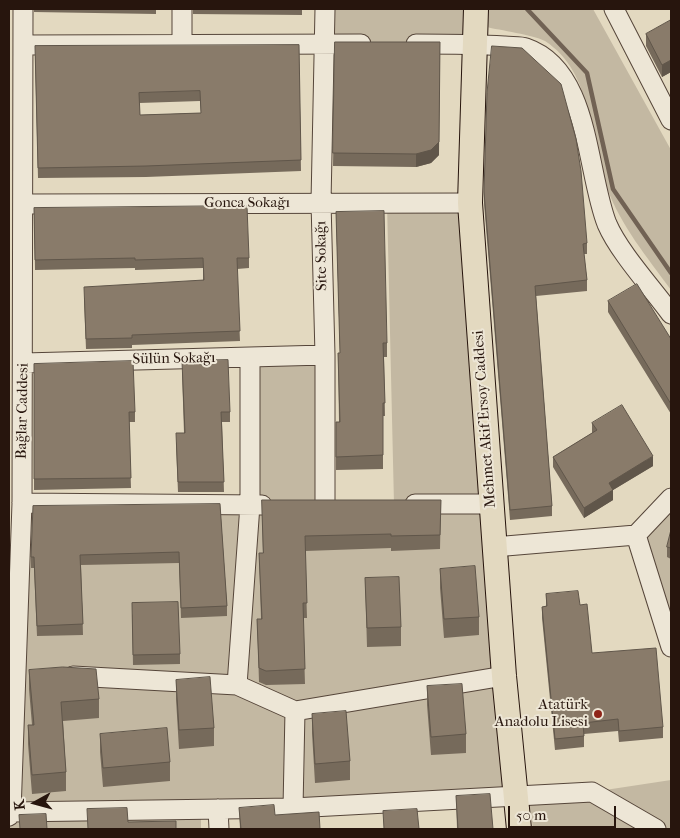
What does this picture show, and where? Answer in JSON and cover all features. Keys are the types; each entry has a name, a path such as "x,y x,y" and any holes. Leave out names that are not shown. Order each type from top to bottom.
{"main road":[{"name":"Mehmet Akif Ersoy Caddesi","path":"476,9 470,203 504,676 519,829"}],"street":[{"name":"Bağlar Caddesi","path":"10,814 22,503 24,363 23,9"},
{"path":"182,9 182,43"},
{"name":"Site Sokağı","path":"325,9 321,202 325,355 325,504"},
{"path":"615,9 664,89 671,120"},
{"path":"23,45 182,43 382,44"},
{"path":"400,44 475,44 526,48 553,64 570,89 579,112 598,195 608,225 671,314"},
{"name":"Gonca Sokağı","path":"24,204 470,203"},
{"name":"Sülün Sokağı","path":"24,363 325,355"},
{"path":"237,685 250,505 250,358"},
{"path":"494,548 636,535 671,498"},
{"path":"22,503 278,505"},
{"path":"306,504 345,504"},
{"path":"394,504 491,504"},
{"path":"636,535 671,647"},
{"path":"16,672 36,673"},
{"path":"55,674 237,685 295,711 504,676"},
{"path":"293,808 295,711"},
{"path":"10,814 293,808 592,792 656,829"},
{"path":"218,809 219,829"}],"shaded area":[{"path":"325,9 476,9 475,44 325,44"},
{"path":"487,9 593,9 671,150 671,290 635,241 613,202 601,169 581,88 573,70 561,54 545,41 486,27"},
{"path":"387,203 470,203 515,795 201,809 201,829 9,829 22,503 249,505 250,357 325,355 325,504 394,504"},
{"path":"671,498 671,647 636,535"},
{"path":"671,780 671,829 533,829 528,795 592,792"}],"building":[{"path":"671,20 671,60 662,65 646,34"},
{"path":"335,42 440,42 439,142 431,150 416,154 333,153"},
{"path":"299,45 301,160 38,168 35,46","holes":["200,91 201,113 140,115 139,93"]},
{"path":"492,46 522,48 561,84 576,139 581,171 587,243 583,244 587,280 535,286 552,506 510,510 484,192 487,93"},
{"path":"247,206 249,258 237,258 240,331 132,335 132,338 86,339 84,287 204,280 203,258 35,260 34,208"},
{"path":"384,211 387,343 383,343 385,403 383,403 383,455 336,457 336,422 340,422 338,353 340,353 336,212"},
{"path":"637,284 671,339 671,404 608,301"},
{"path":"228,360 230,412 221,412 224,482 178,482 176,433 185,433 182,361"},
{"path":"133,361 135,412 129,412 131,478 34,479 34,364"},
{"path":"622,405 653,456 609,483 613,490 584,508 553,457 597,430 592,423"},
{"path":"262,500 441,500 440,535 305,536 307,603 303,603 305,669 266,671 259,668 257,619 262,619 259,553 263,553"},
{"path":"220,504 227,606 181,608 179,552 80,555 83,624 37,626 34,557 31,557 33,506"},
{"path":"671,530 671,548 667,547"},
{"path":"475,566 479,617 444,619 440,569"},
{"path":"399,577 401,627 367,628 365,578"},
{"path":"578,591 580,605 587,604 592,653 656,648 663,727 619,731 618,719 583,723 584,736 555,739 542,607 547,606 546,594"},
{"path":"178,602 180,654 133,655 132,603"},
{"path":"63,667 96,669 99,699 61,702 66,772 32,775 28,725 34,725 29,670"},
{"path":"210,677 214,728 179,730 176,680"},
{"path":"462,684 466,734 431,737 427,686"},
{"path":"346,711 350,761 315,764 312,714"},
{"path":"167,728 170,762 103,768 100,734"},
{"path":"490,794 493,829 458,829 456,796"},
{"path":"274,805 275,815 319,812 320,829 241,829 239,808"},
{"path":"127,808 128,822 176,821 176,829 88,829 87,809"},
{"path":"417,809 419,829 384,829 383,811"},
{"path":"46,814 47,829 20,829 19,815"}],"waterway":[{"path":"527,9 587,73 613,189 671,273"}],"place":[{"name":"Atatürk Anadolu Lisesi","path":"598,714"}]}
